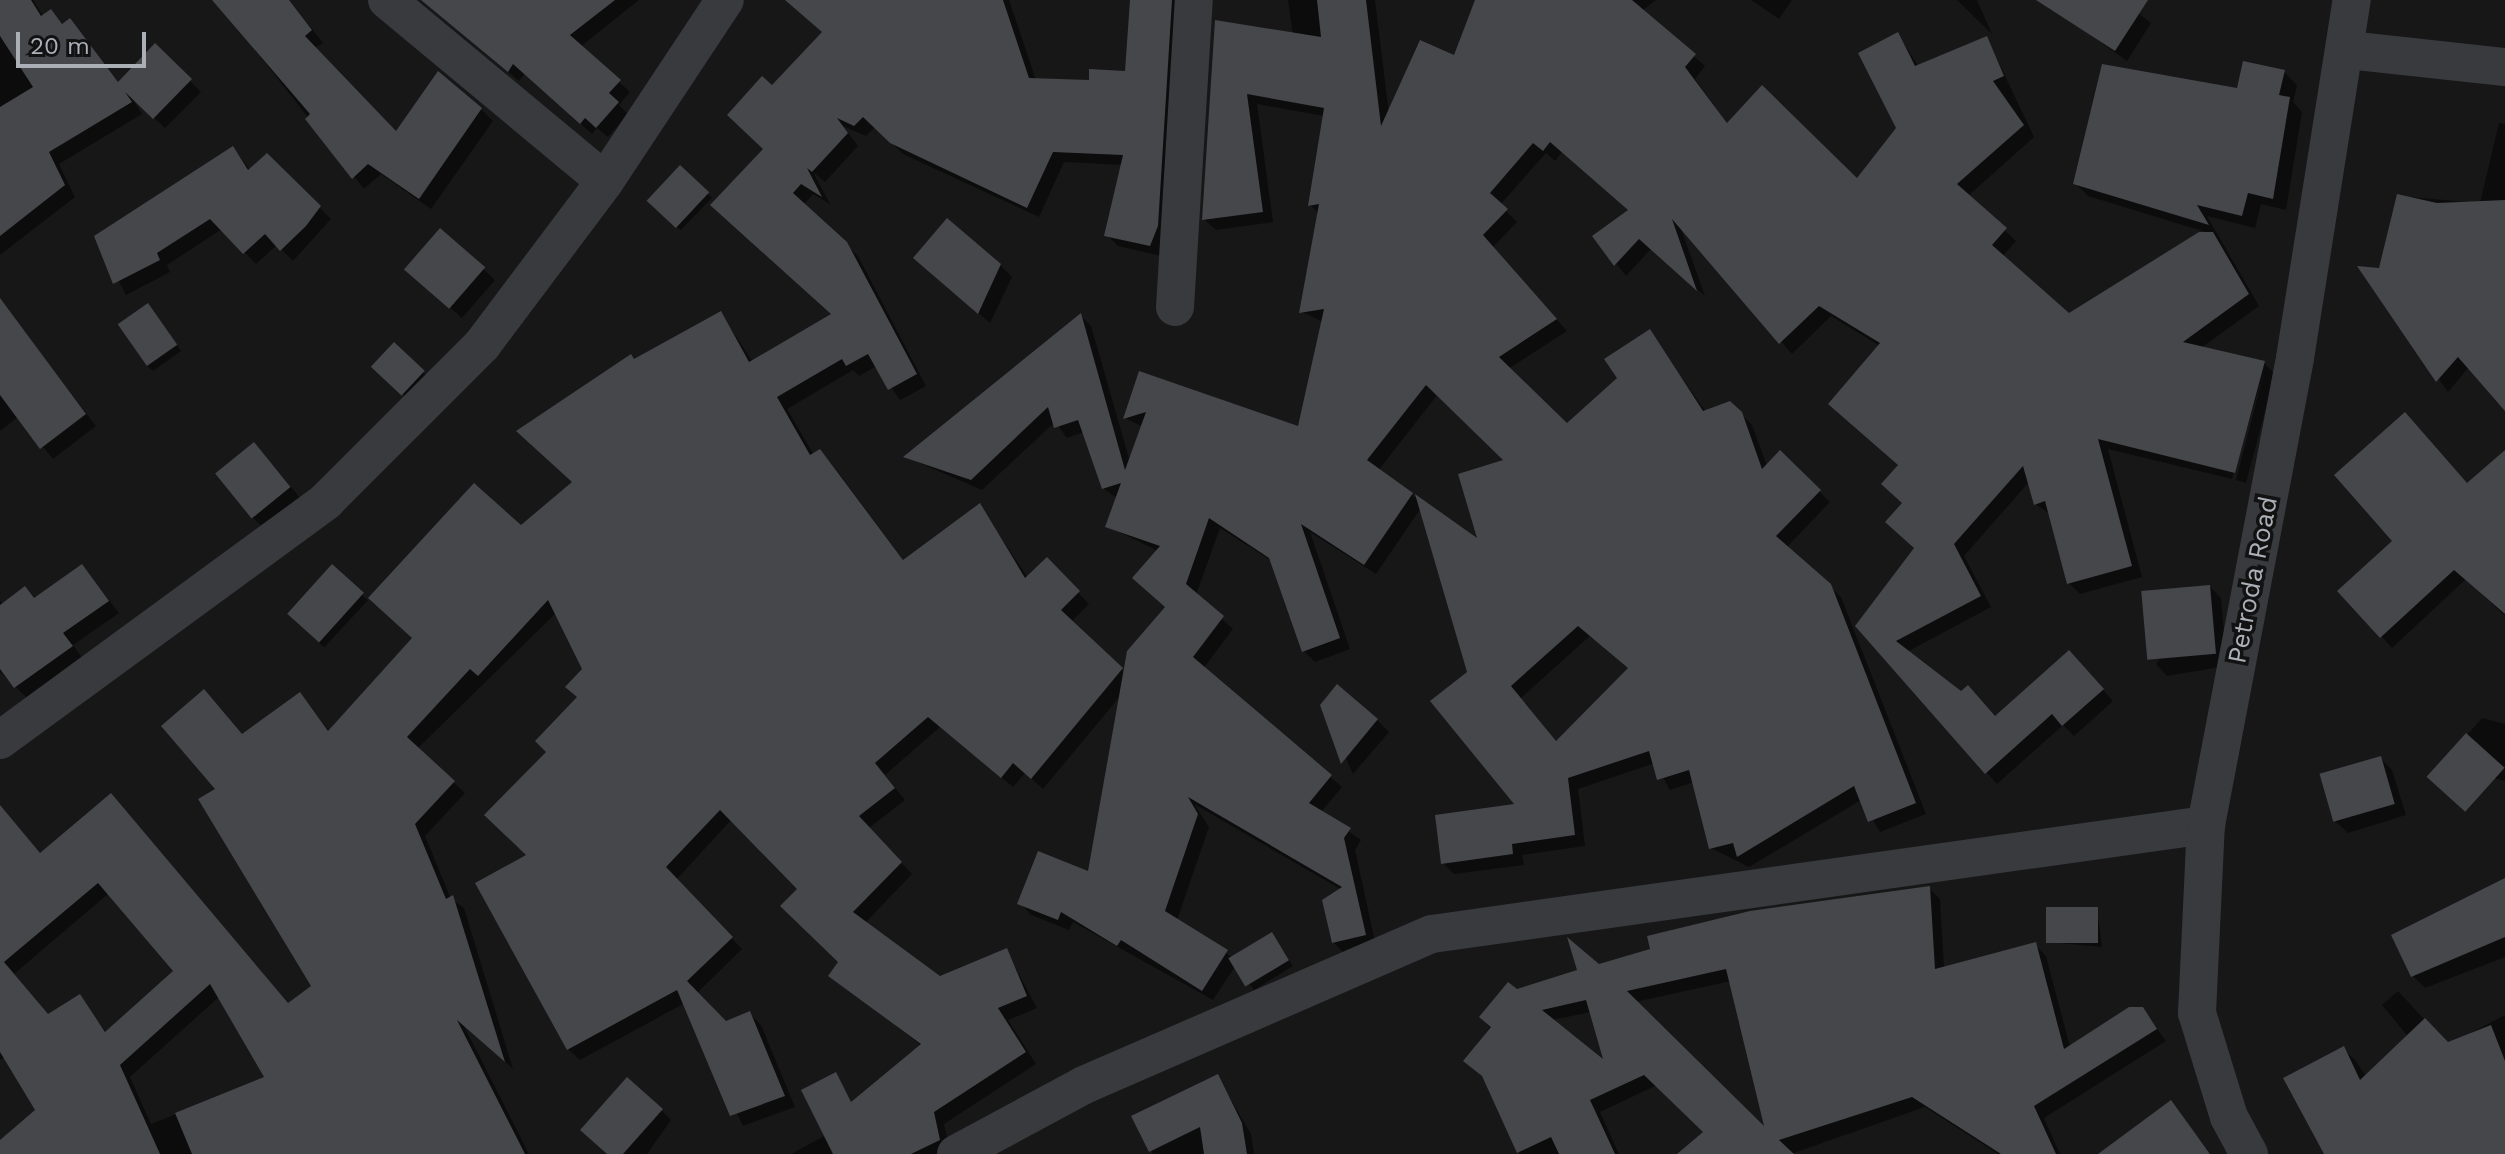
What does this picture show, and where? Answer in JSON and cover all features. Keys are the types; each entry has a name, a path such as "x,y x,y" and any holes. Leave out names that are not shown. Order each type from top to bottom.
{"street":[{"path":"387,0 605,181"},
{"path":"0,740 326,501 482,345 605,181 725,0"},
{"path":"1175,307 1194,0"},
{"name":"Petroda Road","path":"2249,1154 2229,1117 2197,1013 2206,825 2348,50 2352,0"},
{"path":"2348,50 2505,67"},
{"path":"956,1154 1084,1085 1432,934 2206,825"}],"building":[{"path":"0,0 31,0 41,16 51,9 62,24 70,18 118,82 155,43 192,79 153,119 125,92 132,102 49,152 65,185 0,236 0,107 33,87 0,36"},
{"path":"212,0 289,0 312,30 305,36 396,131 438,71 482,108 419,199 368,164 352,179 305,119 310,114"},
{"path":"421,0 615,0 570,35 621,80 609,93 619,102 596,128 585,118 580,124 513,64 508,72"},
{"path":"785,0 1003,0 1029,78 1089,80 1089,69 1125,71 1130,0 1172,0 1158,226 1150,246 1104,236 1123,155 1053,152 1027,208 890,143 863,117 854,126 837,118 848,133 812,172 807,168 822,197 801,184 793,193 847,242 917,374 888,390 868,354 846,366 842,359 777,397 810,455 820,449 903,560 980,503 1025,578 1047,557 1080,591 1061,610 1123,668 1031,779 1013,763 1001,778 928,717 875,763 895,788 859,816 902,862 853,912 940,976 1007,948 1027,996 998,1008 1026,1052 934,1112 940,1140 911,1154 833,1154 801,1090 836,1072 851,1102 921,1044 828,976 838,962 780,906 797,889 720,810 666,867 733,937 687,981 726,1021 750,1011 785,1096 730,1116 677,990 567,1050 475,883 526,855 484,815 546,752 535,741 577,697 565,687 582,669 548,600 478,676 470,669 407,737 455,781 415,824 446,899 453,895 505,1062 457,1020 525,1154 192,1154 175,1113 264,1077 210,984 120,1065 160,1154 0,1154 0,1140 35,1110 0,1052 0,805 40,853 111,793 288,1003 311,986 198,799 215,789 161,726 204,689 242,734 300,692 328,731 412,638 368,598 474,483 521,525 572,482 516,431 631,354 634,359 721,311 749,362 831,314 710,205 763,149 727,115 762,76 772,85 822,32","holes":["98,883 173,971 105,1032 80,994 48,1014 4,962"]},
{"path":"1317,0 1366,0 1381,126 1420,40 1454,55 1475,0 1632,0 1696,54 1685,67 1727,123 1762,85 1857,178 1896,128 1858,53 1898,32 1915,66 1987,36 2004,76 1993,81 2024,125 1957,184 2007,228 1992,245 2069,313 2199,232 2213,232 2249,294 2183,342 2265,361 2235,473 2098,439 2132,566 2067,584 2045,501 2034,505 2023,466 1954,544 1981,596 1896,641 1961,691 1968,685 1995,716 2069,650 2104,689 2062,726 2052,714 1985,774 1855,626 1914,548 1885,522 1902,503 1881,484 1898,465 1828,404 1880,343 1819,306 1779,344 1672,219 1697,291 1639,239 1614,266 1592,236 1628,210 1550,142 1543,151 1533,143 1490,193 1508,209 1483,235 1557,319 1499,357 1567,423 1617,378 1604,359 1650,329 1703,411 1730,401 1742,412 1762,469 1780,450 1821,490 1776,536 1831,584 1916,803 1868,822 1854,786 1737,857 1733,843 1709,849 1689,770 1657,780 1649,751 1568,778 1575,835 1512,844 1513,854 1441,864 1435,815 1514,804 1430,701 1467,672 1415,494 1477,538 1458,474 1503,460 1426,385 1367,460 1413,493 1364,565 1301,524 1340,638 1302,652 1269,558 1209,518 1186,584 1224,616 1193,657 1332,775 1309,803 1351,828 1344,838 1366,935 1332,943 1322,900 1342,887 1188,797 1198,814 1165,911 1228,950 1202,991 1121,940 1117,946 1061,912 1058,920 1017,904 1038,851 1088,871 1127,651 1165,607 1132,578 1160,546 1105,527 1121,483 1102,489 1078,420 1054,428 1048,407 971,480 903,457 1081,313 1125,470 1146,412 1123,419 1139,371 1298,426 1324,309 1299,313 1319,204 1308,206 1324,108 1247,94 1263,212 1202,220 1215,20 1321,37","holes":["1578,626 1628,668 1556,741 1511,686"]},
{"path":"2036,0 2148,0 2115,51"},
{"path":"2243,61 2285,70 2279,95 2290,97 2273,199 2248,193 2242,216 2197,205 2209,225 2073,184 2102,64 2237,88"},
{"path":"233,146 248,170 267,153 321,206 306,226 280,251 265,234 243,254 210,219 157,253 160,260 113,284 94,236"},
{"path":"680,165 709,192 676,228 647,201"},
{"path":"2397,194 2437,203 2505,200 2505,411 2458,357 2436,382 2357,266 2379,268"},
{"path":"947,218 1001,264 978,314 913,258"},
{"path":"440,228 485,267 449,309 404,270"},
{"path":"0,298 86,414 40,449 0,395"},
{"path":"148,303 177,345 147,366 118,324"},
{"path":"394,342 425,371 402,396 371,367"},
{"path":"2405,412 2467,483 2505,450 2505,614 2454,570 2380,638 2337,591 2392,541 2334,475"},
{"path":"254,442 291,487 252,519 215,473"},
{"path":"82,564 109,601 63,633 73,646 14,688 0,669 0,605 25,586 34,598"},
{"path":"332,564 364,593 319,643 287,614"},
{"path":"2210,585 2216,654 2147,660 2141,591"},
{"path":"1337,684 1378,719 1341,764 1320,705"},
{"path":"2466,733 2505,768 2465,812 2427,777"},
{"path":"2381,756 2395,804 2333,822 2319,774"},
{"path":"2505,878 2505,937 2411,977 2391,935"},
{"path":"1930,886 1935,969 2036,942 2064,1049 2129,1007 2143,1007 2157,1029 2034,1106 2056,1154 2001,1154 1912,1097 1779,1140 1794,1154 1677,1154 1703,1132 1644,1075 1590,1100 1615,1154 1559,1154 1551,1137 1517,1153 1482,1076 1463,1061 1491,1027 1479,1017 1508,982 1517,989 1577,970 1567,937 1599,964 1650,949 1647,936 1750,911","holes":["1726,969 1764,1126 1627,991","1586,1000 1603,1059 1542,1010"]},
{"path":"2046,907 2098,907 2098,943 2046,943"},
{"path":"1272,932 1289,960 1245,987 1228,958"},
{"path":"2425,1018 2448,1042 2491,1025 2505,1061 2505,1154 2324,1154 2283,1078 2344,1046 2360,1080"},
{"path":"1218,1074 1242,1123 1247,1154 1204,1154 1200,1127 1149,1152 1131,1116"},
{"path":"627,1077 663,1109 623,1154 607,1154 580,1130"},
{"path":"2171,1100 2210,1154 2098,1154"}]}
